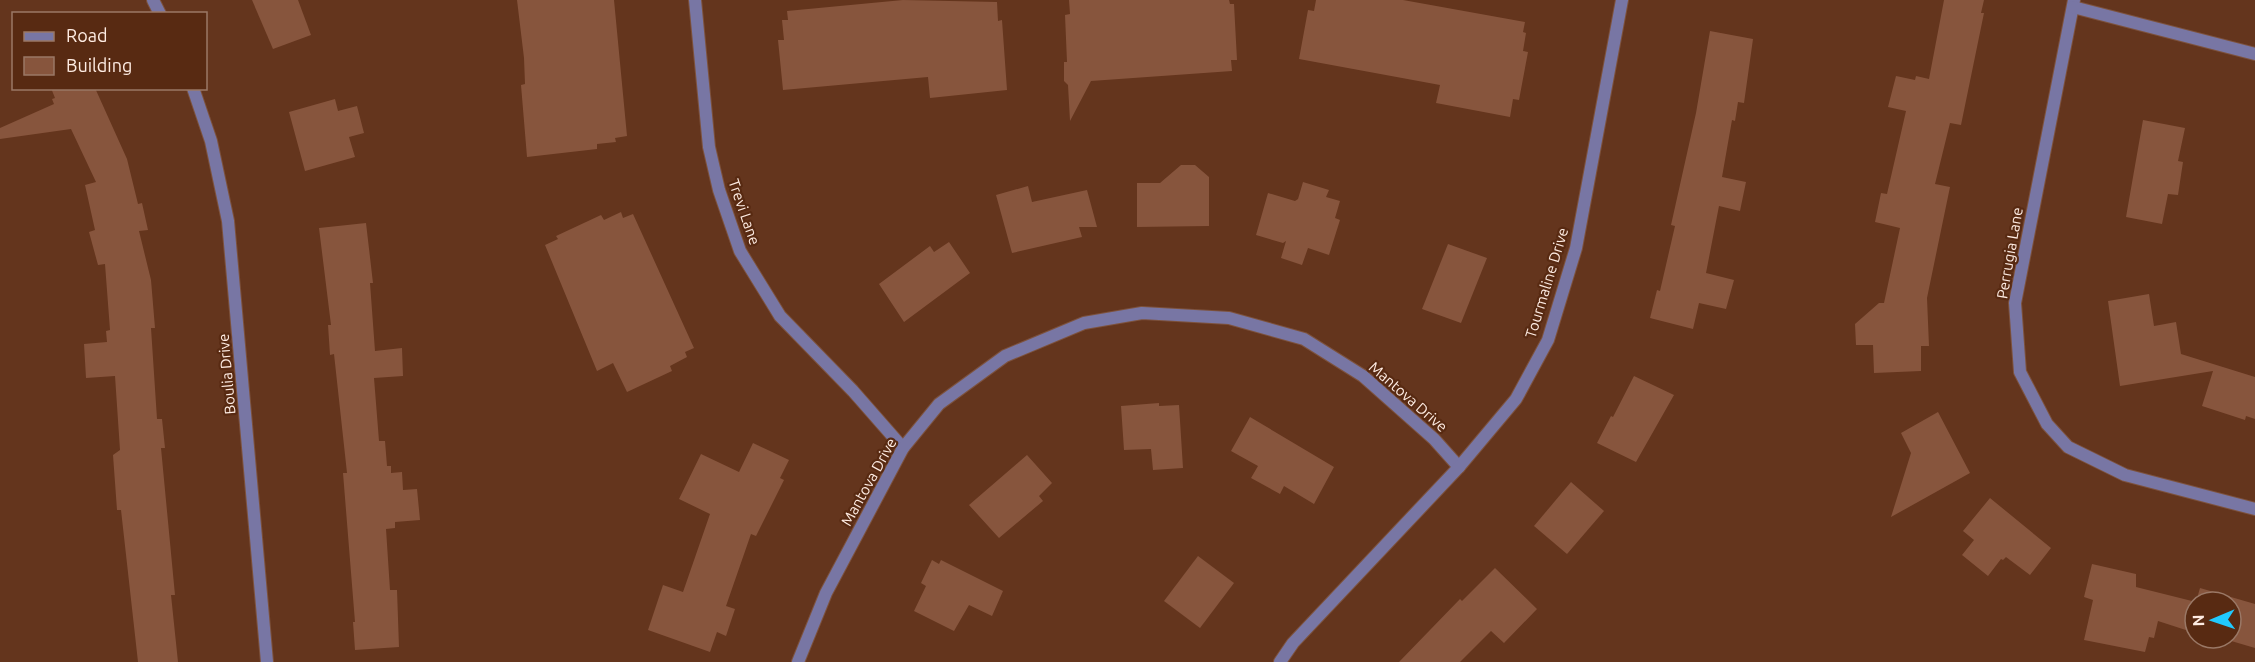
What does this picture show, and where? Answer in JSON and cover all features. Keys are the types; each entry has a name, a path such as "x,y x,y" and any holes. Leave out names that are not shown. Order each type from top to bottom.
{"street":[{"name":"Trevi Lane","path":"695,0 709,147 719,190 740,251 780,316 853,391 903,448"},
{"name":"Tourmaline Drive","path":"1280,662 1293,643 1459,467 1516,399 1548,340 1576,248 1622,0"},
{"path":"2073,3 2255,54"},
{"name":"Perrugia Lane","path":"2073,3 2014,303 2020,372 2047,424 2068,447 2125,475 2255,509"},
{"name":"Boulia Drive","path":"194,90 211,141 228,220 267,662"},
{"name":"Mantova Drive","path":"798,662 826,593 903,448 939,404 1005,356 1084,323 1142,313 1228,318 1304,339 1364,376 1434,439 1459,467"}],"building":[{"path":"252,0 298,0 311,35 273,49"},
{"path":"517,0 614,0 627,136 615,138 616,142 597,144 597,149 527,157 521,85 525,84 524,58"},
{"path":"903,0 997,2 998,21 1002,20 1007,90 930,98 928,77 783,90 778,40 784,40 782,20 788,20 787,11"},
{"path":"1069,0 1229,0 1230,4 1234,4 1237,60 1231,60 1232,71 1091,81 1070,121 1068,85 1064,81 1064,62 1067,62 1065,15 1070,14"},
{"path":"1316,0 1403,0 1525,22 1523,51 1528,52 1519,100 1513,99 1510,117 1436,103 1440,85 1299,59 1308,10 1314,11"},
{"path":"1944,0 1984,0 1981,13 1984,13 1961,125 1950,123 1935,184 1950,187 1927,298 1929,346 1921,346 1921,371 1874,373 1873,345 1856,345 1855,324 1879,303 1884,303 1900,228 1875,222 1881,193 1887,194 1906,111 1888,107 1896,76 1915,80 1916,76 1929,79"},
{"path":"1710,31 1753,39 1744,103 1738,102 1735,121 1732,120 1722,177 1746,182 1740,211 1719,206 1706,273 1734,280 1726,309 1699,303 1693,329 1650,318 1657,290 1660,291 1675,226 1671,225 1696,113"},
{"path":"52,90 96,90 127,159 138,204 142,203 148,230 139,231 151,280 155,328 151,328 157,419 162,419 165,448 161,448 175,595 171,595 178,662 138,662 121,510 117,510 113,455 120,450 115,376 86,378 84,344 107,342 106,331 110,330 105,264 98,265 89,232 95,230 85,185 96,182 71,129 0,139 0,128 54,104 52,99 55,98"},
{"path":"335,99 338,111 357,106 364,133 349,137 355,157 305,171 289,112"},
{"path":"2143,120 2185,128 2178,161 2183,162 2178,195 2168,194 2162,224 2126,217"},
{"path":"1181,165 1195,165 1209,177 1209,226 1137,227 1137,183 1160,183"},
{"path":"1303,182 1329,190 1326,197 1340,201 1335,218 1340,220 1329,255 1308,248 1302,265 1281,258 1286,241 1283,243 1256,235 1268,193 1295,201 1298,199"},
{"path":"1028,186 1032,202 1087,190 1097,227 1079,227 1082,237 1012,253 996,195"},
{"path":"621,212 623,218 633,214 694,348 685,352 687,357 670,366 672,371 627,392 613,363 597,371 545,245 558,239 556,236 601,215 604,220"},
{"path":"366,223 373,283 370,283 375,351 402,348 403,376 374,378 379,441 385,441 387,466 391,466 391,473 402,472 403,490 417,489 420,520 395,522 395,528 386,529 390,590 397,590 399,647 355,650 353,622 355,622 343,473 347,473 334,354 330,355 328,325 331,325 319,228"},
{"path":"949,242 970,273 904,322 879,284 930,246 934,252"},
{"path":"1448,244 1487,258 1461,323 1422,309"},
{"path":"2149,294 2154,326 2176,322 2181,354 2255,377 2255,419 2246,416 2245,420 2202,406 2213,371 2120,386 2108,301"},
{"path":"1634,376 1674,395 1636,462 1597,443"},
{"path":"1159,403 1159,406 1179,405 1183,468 1153,470 1151,449 1124,450 1121,406"},
{"path":"1938,412 1970,473 1891,517 1911,453 1901,433"},
{"path":"1250,417 1334,467 1314,504 1284,486 1280,494 1251,478 1258,466 1231,451"},
{"path":"753,443 789,460 780,478 784,480 756,536 751,534 726,606 735,609 726,636 717,632 710,652 648,630 663,585 683,592 710,514 679,499 701,454 739,472"},
{"path":"1027,455 1052,483 1039,496 1043,501 999,538 969,505"},
{"path":"1571,482 1604,511 1567,554 1534,526"},
{"path":"1990,498 2051,548 2030,575 2006,557 2001,559 1988,576 1962,555 1974,540 1963,531"},
{"path":"1198,556 1234,583 1200,628 1164,601"},
{"path":"932,560 939,564 941,560 1003,591 992,616 969,605 954,631 914,611 926,586 921,583"},
{"path":"2092,564 2136,574 2136,587 2183,599 2183,629 2158,621 2154,638 2149,637 2145,652 2084,640 2093,600 2084,597"},
{"path":"1495,568 1537,609 1504,643 1491,631 1460,662 1399,662 1460,599 1462,601"},
{"path":"2243,601 2255,604 2255,648 2243,644"}]}
